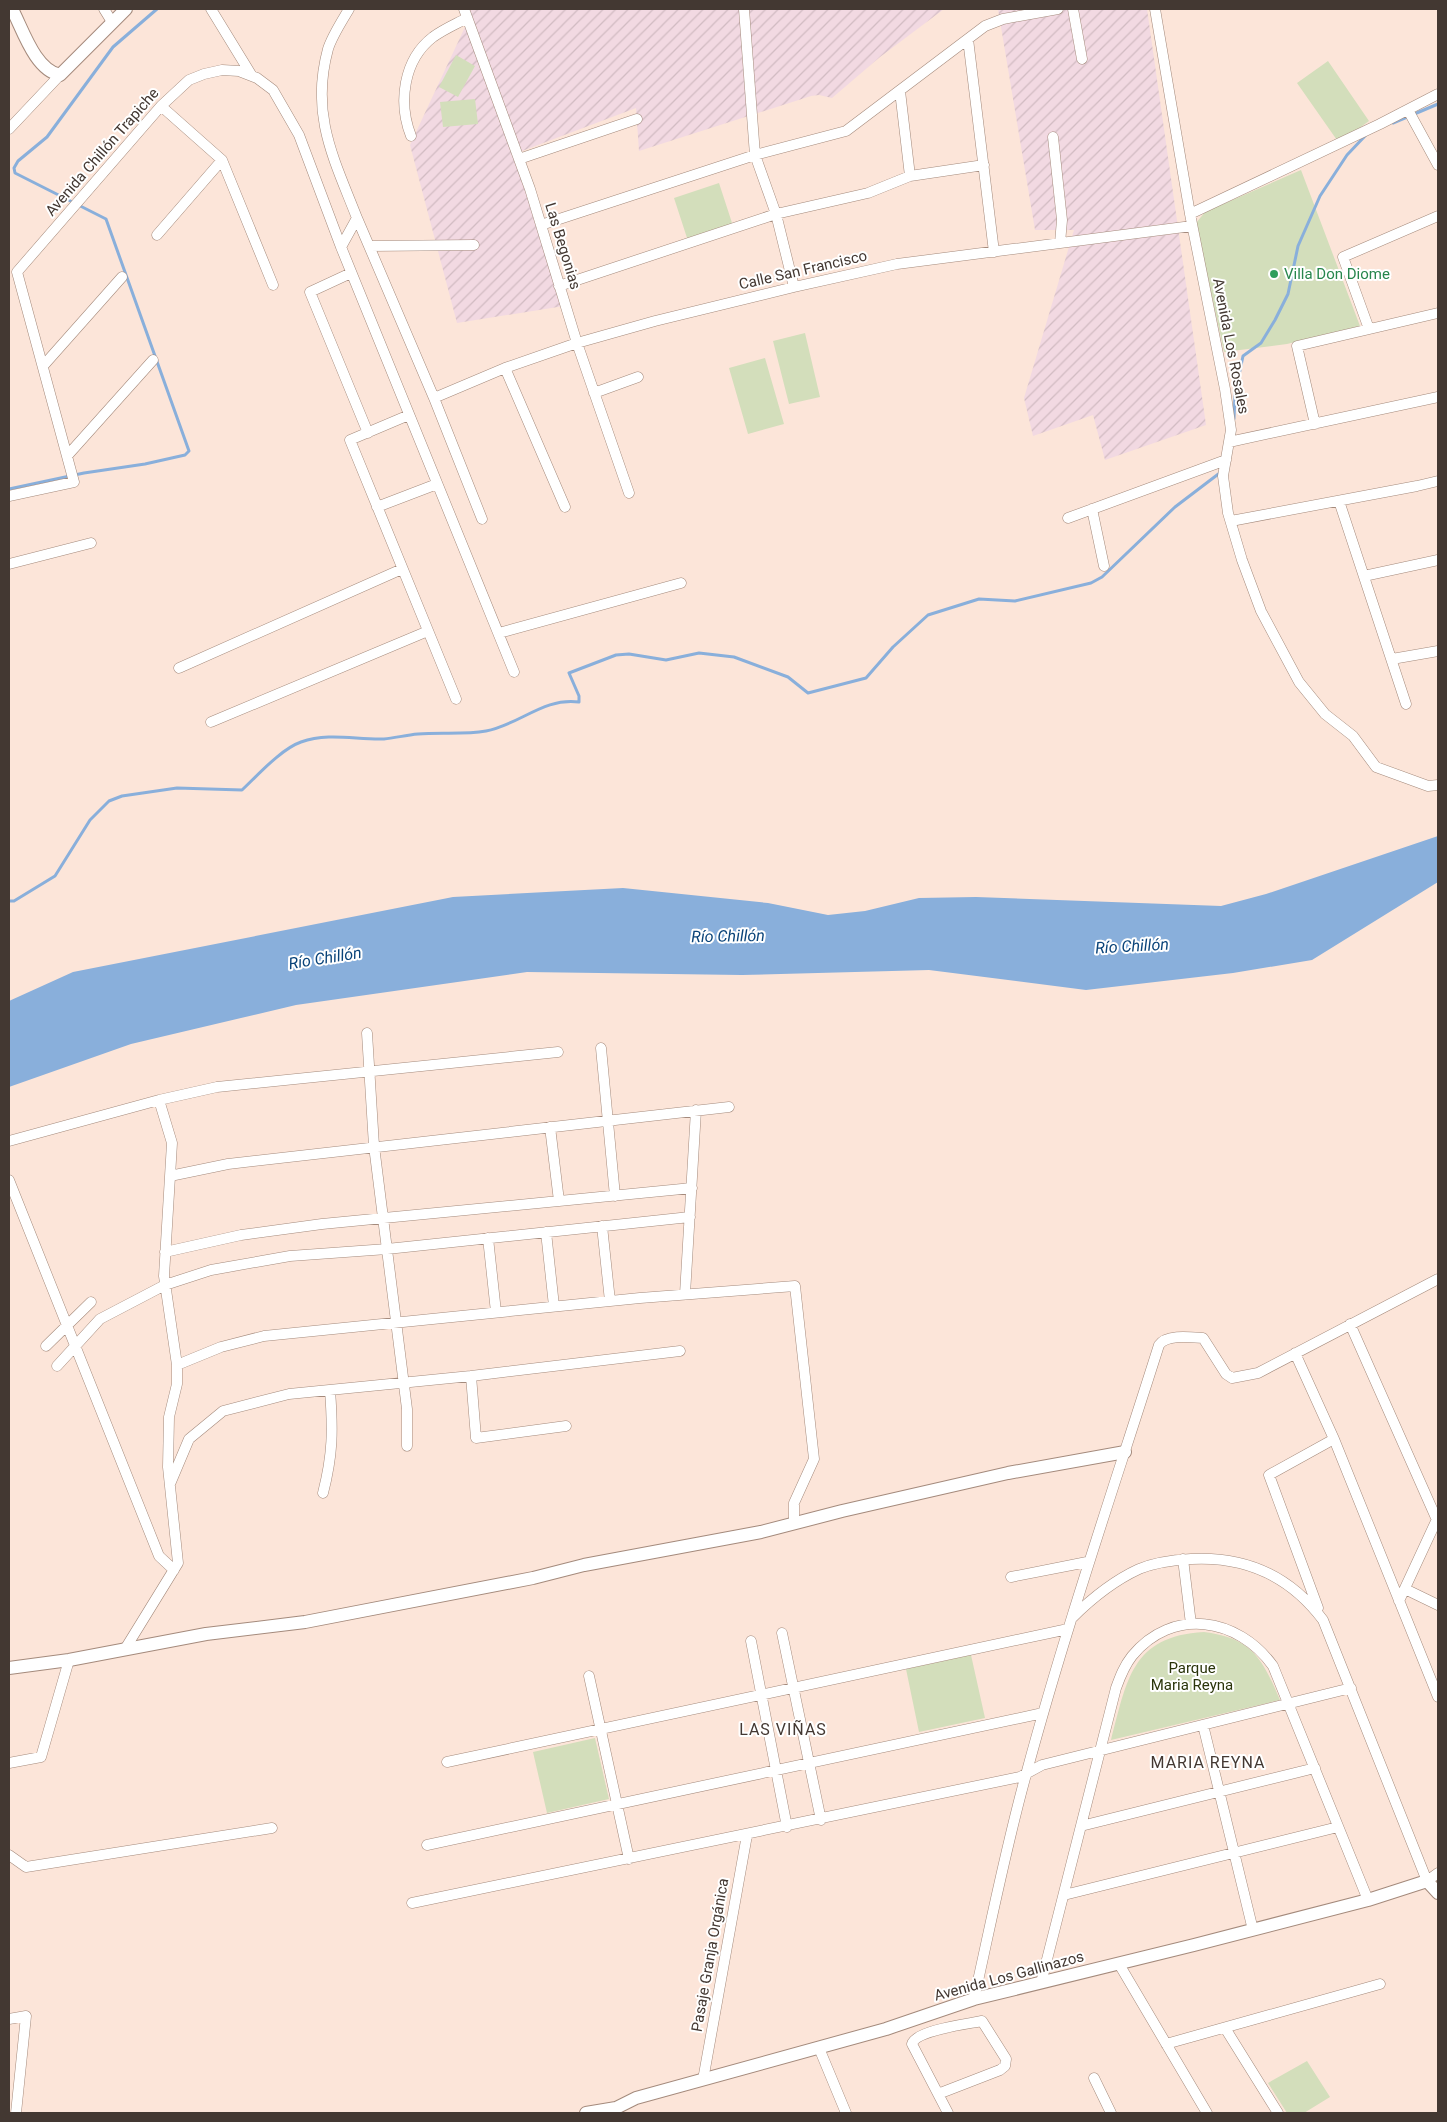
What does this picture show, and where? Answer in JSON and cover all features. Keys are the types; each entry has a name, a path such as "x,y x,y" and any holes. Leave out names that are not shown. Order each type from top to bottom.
{"street":[{"path":"12,9 37,58 51,73 60,74"},
{"path":"104,9 112,22"},
{"path":"9,129 60,74 126,9"},
{"path":"211,9 252,76 273,90 300,135 351,273 514,672"},
{"path":"349,9 328,48 321,83 325,133 357,218 434,398 482,519"},
{"path":"744,9 755,155 776,214 794,287"},
{"path":"541,225 755,155 846,131 985,26 1003,20 1058,9"},
{"path":"1073,9 1082,59"},
{"name":"Avenida Los Rosales","path":"1155,9 1192,226 1225,390 1231,430 1223,476 1231,521 1242,560 1261,611 1299,682 1325,714 1354,736 1376,767 1428,786 1438,785"},
{"path":"411,136 406,124 403,101 404,86 412,65 421,49 432,38 466,13"},
{"name":"Las Begonias","path":"466,13 519,159 577,343 628,493"},
{"path":"968,39 994,252"},
{"name":"Avenida Chillón Trapiche","path":"43,366 17,272 161,106 190,80 204,74 222,70 239,71 252,76"},
{"path":"900,91 910,176"},
{"path":"1190,214 1438,94"},
{"path":"161,106 222,160 273,285"},
{"path":"1408,110 1438,165"},
{"path":"519,159 638,119"},
{"path":"1053,137 1062,220 1060,243"},
{"path":"158,235 222,160"},
{"path":"559,286 776,214 868,194 910,176 984,165"},
{"path":"1368,329 1343,257 1438,216"},
{"path":"341,247 357,218"},
{"name":"Calle San Francisco","path":"434,398 505,368 577,343 655,321 794,287 897,264 1192,226"},
{"path":"369,246 474,245"},
{"path":"351,273 310,292 368,432"},
{"path":"9,496 74,482 43,366 122,277"},
{"path":"1315,424 1297,346 1438,313"},
{"path":"67,456 152,360"},
{"path":"505,368 564,507"},
{"path":"594,393 638,377"},
{"path":"1229,442 1438,397"},
{"path":"409,415 350,440 456,699"},
{"path":"1068,518 1226,460"},
{"path":"1231,521 1438,480"},
{"path":"377,507 437,484"},
{"path":"1339,501 1406,704"},
{"path":"1092,509 1104,566"},
{"path":"9,564 91,543"},
{"path":"1364,576 1438,560"},
{"path":"179,668 402,568"},
{"path":"498,633 681,583"},
{"path":"211,722 428,631"},
{"path":"1392,659 1438,651"},
{"path":"367,1032 374,1146 407,1409 407,1446"},
{"path":"601,1048 615,1196"},
{"path":"9,1141 159,1100 217,1087 558,1052"},
{"path":"125,1649 174,1570 178,1560 168,1467 169,1417 178,1384 165,1285 165,1252 172,1143 159,1100"},
{"path":"170,1176 228,1164 728,1107"},
{"path":"686,1294 696,1110"},
{"path":"550,1127 559,1201"},
{"path":"9,1180 158,1556 174,1570"},
{"path":"165,1252 241,1235 383,1218 692,1188"},
{"path":"57,1366 76,1348 100,1320 165,1285 210,1270 290,1256 387,1249 690,1217"},
{"path":"602,1226 610,1301"},
{"path":"546,1232 554,1306"},
{"path":"488,1238 496,1312"},
{"path":"974,1999 1026,1773 1043,1712 1088,1562 1162,1340 1170,1338 1203,1338 1226,1374 1232,1378 1258,1373 1438,1279"},
{"path":"177,1366 221,1347 264,1336 554,1306 795,1286 814,1459 794,1503 794,1523"},
{"path":"46,1346 90,1302"},
{"path":"1350,1324 1438,1518 1399,1601"},
{"path":"170,1485 189,1438 223,1411 289,1394 403,1384 680,1351"},
{"path":"1295,1353 1334,1439 1438,1697"},
{"path":"470,1376 476,1438 566,1426"},
{"path":"323,1493 330,1466 333,1442 330,1390"},
{"path":"1334,1439 1271,1472 1268,1477 1426,1881 1438,1893"},
{"path":"9,1668 69,1660 206,1634 305,1622 533,1578 584,1565 761,1532 1008,1473 1125,1452"},
{"path":"447,1762 794,1688 1070,1624 1096,1595 1118,1580 1140,1568 1161,1562 1183,1559 1229,1560 1270,1574 1308,1601 1323,1620"},
{"path":"1183,1559 1191,1624"},
{"path":"1011,1577 1088,1562"},
{"path":"1405,1588 1438,1606"},
{"path":"1041,1983 1116,1688 1122,1672 1131,1657 1141,1646 1155,1636 1172,1628 1191,1624 1227,1628 1246,1637 1263,1650 1273,1666 1289,1704 1368,1900"},
{"path":"782,1633 821,1820"},
{"path":"751,1641 787,1826"},
{"path":"9,1763 41,1757 69,1660"},
{"path":"589,1676 629,1860"},
{"path":"412,1904 821,1820 1014,1778 1042,1766 1100,1750 1350,1688"},
{"path":"427,1845 1043,1712"},
{"path":"1203,1725 1252,1930"},
{"path":"1081,1826 1315,1768"},
{"path":"1064,1894 1338,1827"},
{"path":"9,1855 26,1867 272,1828"},
{"name":"Pasaje Granja Orgánica","path":"703,2080 747,1835"},
{"path":"1426,1881 1438,1873"},
{"name":"Avenida Los Gallinazos","path":"586,2113 616,2108 636,2098 886,2029 974,1999 1120,1966 1368,1900 1426,1881"},
{"path":"1120,1966 1207,2113"},
{"path":"1166,2044 1380,1984"},
{"path":"9,2019 26,2016 14,2111"},
{"path":"938,2094 1000,2070 1005,2066 1006,2059 982,2021 934,2031 915,2037 912,2040 912,2044 938,2094 948,2113"},
{"path":"1225,2028 1278,2113"},
{"path":"819,2048 846,2113"},
{"path":"1094,2078 1112,2113"}],"shaded area":[{"path":"464,9 944,9 880,57 832,98 819,95 811,96 639,151 636,108 522,151 570,305 457,323 410,145 465,27"},
{"path":"998,9 1147,9 1206,425 1105,460 1093,415 1033,436 1024,398 1074,230 1035,230"}],"green space":[{"path":"456,55 475,66 458,97 439,87"},
{"path":"1328,61 1369,121 1339,143 1297,83"},
{"path":"475,99 478,124 443,127 440,102"},
{"name":"Villa Don Diome","path":"1301,170 1360,326 1287,344 1224,352 1196,223 1205,212"},
{"path":"719,183 734,229 689,244 674,198"},
{"path":"805,333 820,397 789,404 773,341"},
{"path":"765,358 784,424 748,434 729,368"},
{"name":"Parque Maria Reyna","path":"1204,1632 1234,1639 1253,1652 1267,1672 1280,1700 1111,1740 1128,1681 1136,1665 1147,1652 1161,1642 1180,1635"},
{"path":"971,1655 985,1718 919,1732 906,1669"},
{"path":"595,1738 609,1799 547,1813 533,1752"},
{"path":"1307,2061 1330,2097 1304,2113 1287,2113 1268,2083"}],"water":[{"name":"Río Chillón","path":"1438,836 1438,882 1312,960 1233,973 1086,990 929,970 742,975 527,972 296,1005 131,1044 9,1087 9,1001 73,972 453,897 623,888 768,903 828,915 865,911 919,898 976,897 1221,906 1266,894"}],"waterway":[{"path":"9,489 84,473 145,464 185,455 189,451 106,219 15,173 14,168 18,161 47,137 113,47 157,9"},
{"path":"1393,123 1438,104"},
{"path":"1234,419 1235,394 1243,356 1261,343 1275,320 1288,294 1298,246 1320,196 1347,155 1365,136"},
{"path":"9,901 14,901 55,876 90,820 109,801 122,796 177,788 242,790 286,750 293,745 311,739 322,737 384,739 418,734 478,732 498,728 543,707 566,702 579,702 579,696 569,673 616,655 629,654 666,660 699,653 734,657 788,677 808,693 866,678 893,647 928,615 979,599 1015,601 1091,583 1102,577 1175,507 1221,472"}],"place":[{"name":"Villa Don Diome","path":"1274,274"}],"district":[{"name":"LAS VIÑAS","path":"783,1729"},
{"name":"MARIA REYNA","path":"1208,1762"}]}
